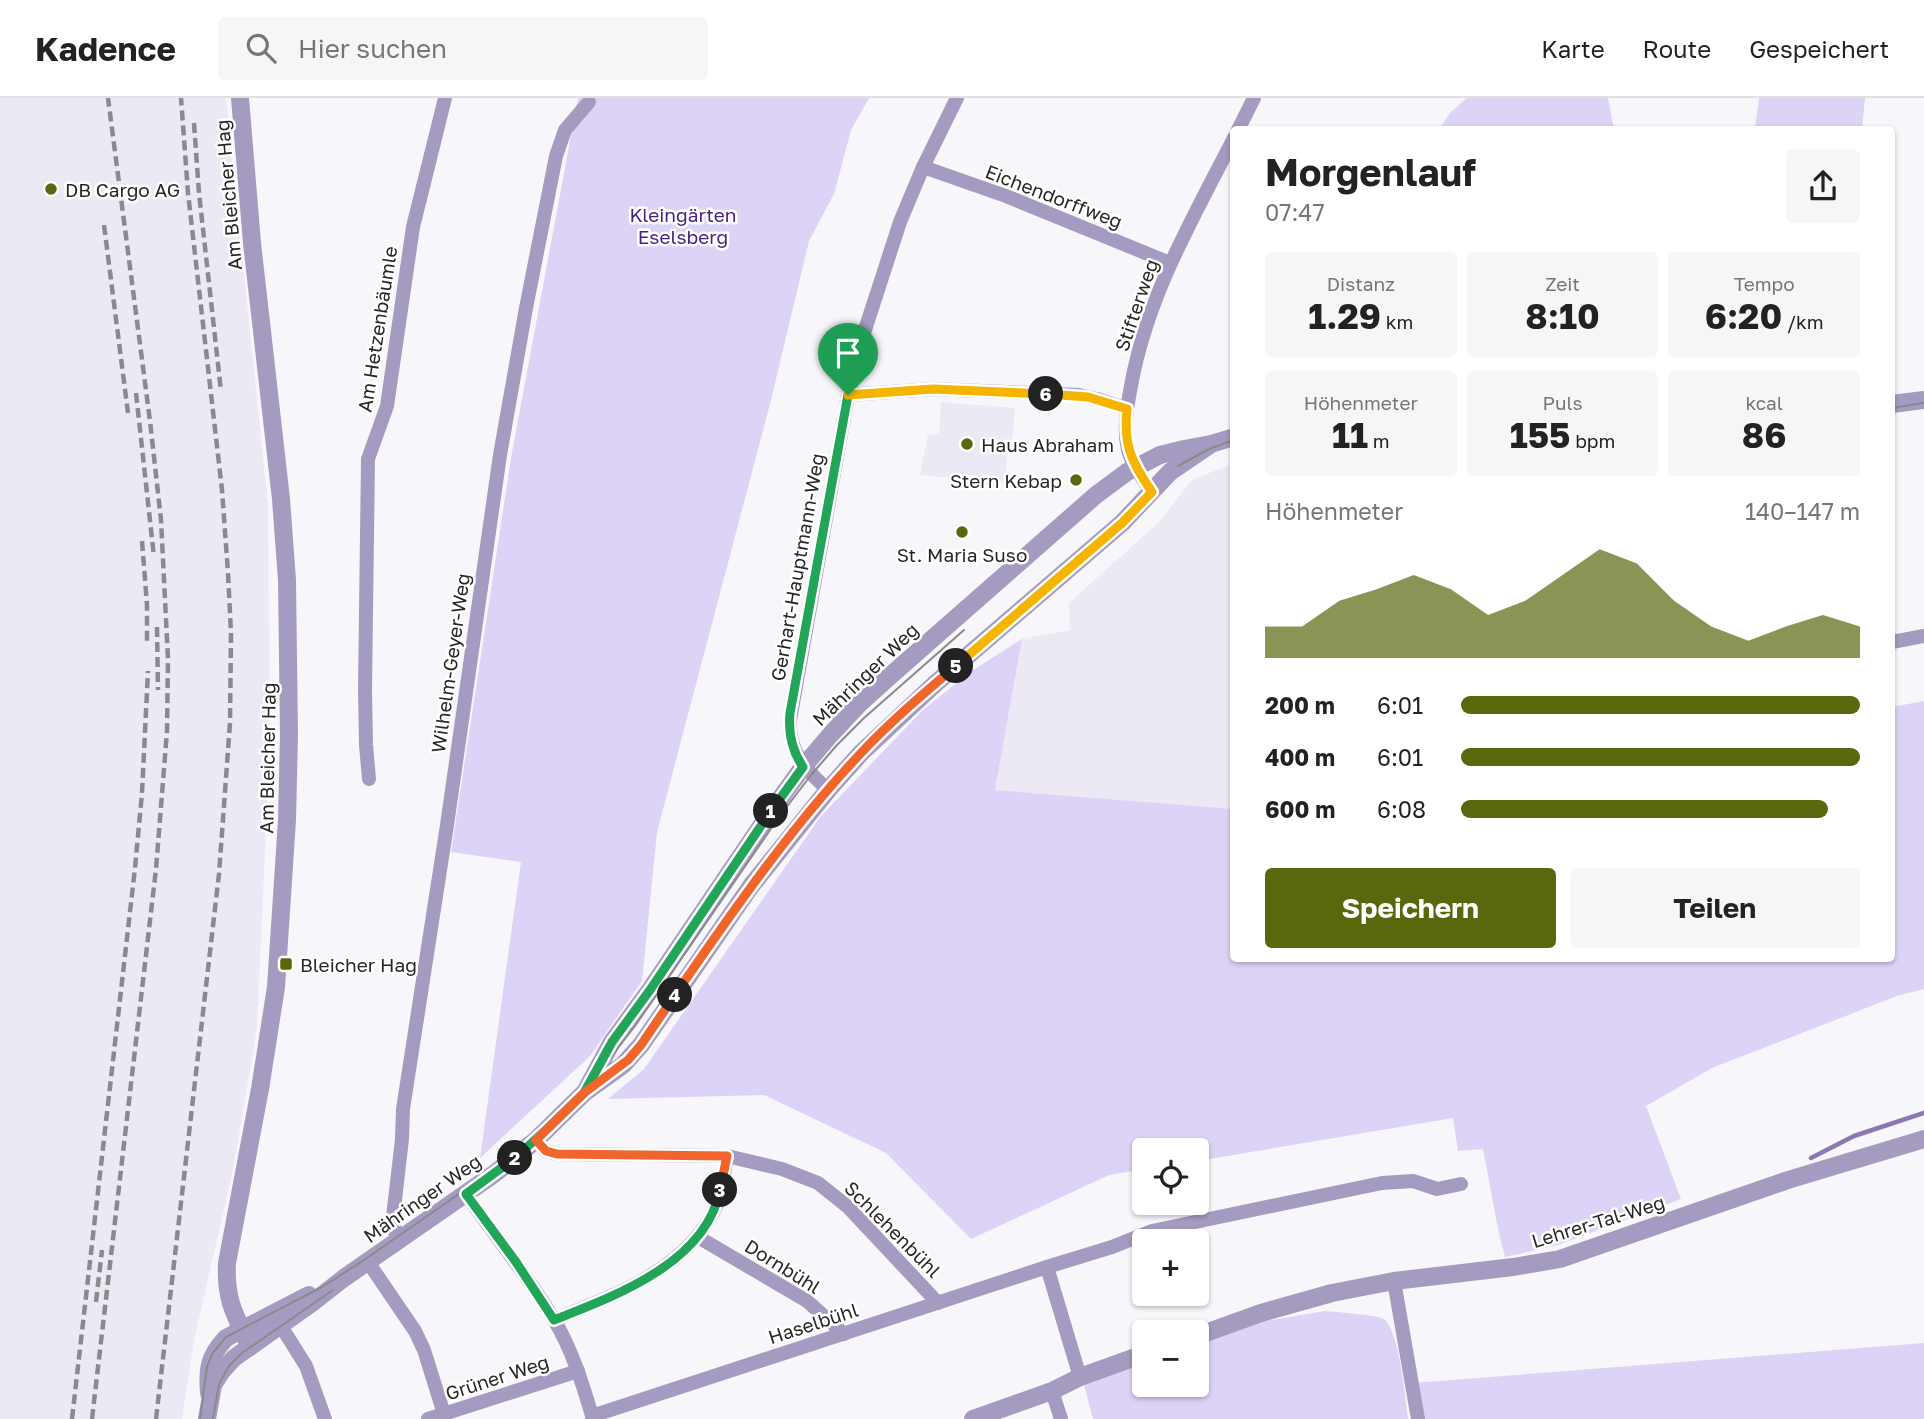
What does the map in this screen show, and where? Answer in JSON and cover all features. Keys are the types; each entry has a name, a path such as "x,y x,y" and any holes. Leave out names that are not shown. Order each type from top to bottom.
{"street":[{"name":"Am Bleicher Hag","path":"240,98 252,243 281,499 289,661 287,820 276,987 227,1263 229,1300 250,1347"},
{"name":"Am Hetzenbäumle","path":"369,779 365,690 368,459 387,406 413,227 445,98"},
{"name":"Gerhart-Hauptmann-Weg","path":"803,767 791,741 790,713 848,395 863,336 900,222 957,98"},
{"path":"1240,126 1254,98"},
{"name":"Wilhelm-Geyer-Weg","path":"400,1239 395,1232 393,1217 403,1109 500,455 556,156 565,131 589,102"},
{"name":"Stifterweg","path":"1152,492 1127,447 1125,429 1142,337 1170,263 1230,146"},
{"name":"Eichendorffweg","path":"923,167 1019,201 1170,263"},
{"path":"848,395 933,389 1079,396 1127,409"},
{"path":"1895,404 1924,400"},
{"name":"Mähringer Weg","path":"584,1093 612,1042 772,810 803,767 841,723 890,676 1096,495 1136,467 1169,452 1230,438"},
{"name":"Mähringer Weg","path":"250,1347 466,1194 536,1140 584,1093 623,1065 641,1045 736,905 861,752 896,718 1122,523 1170,472 1211,444"},
{"path":"1895,641 1924,636"},
{"path":"803,767 828,790"},
{"name":"Lehrer-Tal-Weg","path":"1209,1332 1261,1313 1332,1293 1394,1280 1560,1259 1788,1180 1924,1139"},
{"name":"Schlehenbühl","path":"536,1140 546,1151 557,1154 727,1156 782,1169 818,1183 848,1207 938,1303"},
{"path":"554,1320 624,1292 665,1266 698,1237 718,1203 727,1156"},
{"name":"Haselbühl","path":"593,1418 1112,1247 1152,1231 1382,1183 1413,1181 1437,1188 1461,1184"},
{"path":"466,1194 554,1320 578,1371 593,1418"},
{"name":"Dornbühl","path":"698,1237 807,1301 844,1334"},
{"path":"368,1262 415,1331 424,1350 444,1414"},
{"path":"1046,1267 1080,1377"},
{"name":"Mähringer Weg","path":"242,1329 344,1278"},
{"path":"1394,1280 1418,1419"},
{"path":"281,1326 306,1366 325,1419"},
{"path":"207,1419 208,1370 212,1357 223,1342 242,1329"},
{"path":"209,1398 222,1371 250,1347"},
{"path":"973,1419 1132,1358"},
{"name":"Grüner Weg","path":"428,1419 578,1371"},
{"path":"1052,1391 1061,1419"}],"shaded area":[{"path":"0,98 226,98 268,506 270,742 257,1028 233,1170 194,1340 182,1419 0,1419"},
{"name":"Haus Abraham","path":"941,402 1015,408 1012,441 1008,441 1005,483 920,475 928,434 939,435"},
{"path":"1230,465 1230,809 995,790 1022,639 1070,630 1069,603 1159,522 1192,480"}],"green space":[{"name":"Kleingärten Eselsberg","path":"578,98 869,98 851,130 834,194 809,241 771,400 657,832 642,981 590,1056 480,1158 521,862 451,852 511,458"},
{"path":"1467,98 1608,98 1613,126 1441,126 1451,112"},
{"path":"1759,98 1865,98 1862,126 1755,126"},
{"path":"1022,639 995,790 1230,809 1230,962 1895,962 1895,706 1924,701 1924,989 1897,996 1712,1068 1646,1106 1681,1199 1558,1245 1505,1257 1483,1149 1458,1151 1453,1118 1209,1159 1209,1138 1132,1138 1132,1171 1109,1175 971,1239 886,1153 764,1095 608,1099 644,1069 821,816 922,711 970,672"},
{"path":"1325,1311 1384,1319 1390,1326 1398,1351 1408,1419 1093,1419 1083,1381 1132,1365 1132,1397 1209,1397 1209,1339 1265,1321"},
{"path":"1924,1343 1924,1419 1418,1419 1414,1383"}],"waterway":[{"path":"1811,1158 1854,1136 1924,1113"}],"tram line":[{"path":"1895,408 1924,403"},
{"path":"1178,466 1209,449 1230,441"},
{"path":"200,1419 207,1367 212,1354 226,1337 322,1287 364,1260 492,1171 561,1112 604,1066 635,1026 811,775 864,718 964,630"},
{"path":"213,1419 219,1384 229,1366 242,1353 333,1290"}],"railway":[{"path":"92,1419 156,869 167,731 168,659 161,520 108,98"},
{"path":"156,1419 219,874 230,723 231,633 222,490 188,193 181,98"},
{"path":"194,123 221,391"},
{"path":"104,225 128,413"},
{"path":"136,393 154,557"},
{"path":"142,541 147,643"},
{"path":"157,627 158,690"},
{"path":"72,1419 135,868 148,671"},
{"path":"96,1302 102,1250"}],"place":[{"name":"DB Cargo AG","path":"51,189"},
{"name":"Haus Abraham","path":"967,444"},
{"name":"Stern Kebap","path":"1076,480"},
{"name":"St. Maria Suso","path":"962,532"},
{"name":"Bleicher Hag","path":"286,964"}],"route":[{"path":"848,395 790,713 791,741 803,767 612,1042 584,1093 566,1111 560,1117 536,1140 466,1194 554,1320 624,1292 665,1266 698,1237 718,1203 727,1156 557,1154 546,1151 536,1140 584,1093 635,1053 736,905 861,752 896,718 1122,523 1152,492 1127,447 1127,409 1097,399 933,389 848,395"}]}
